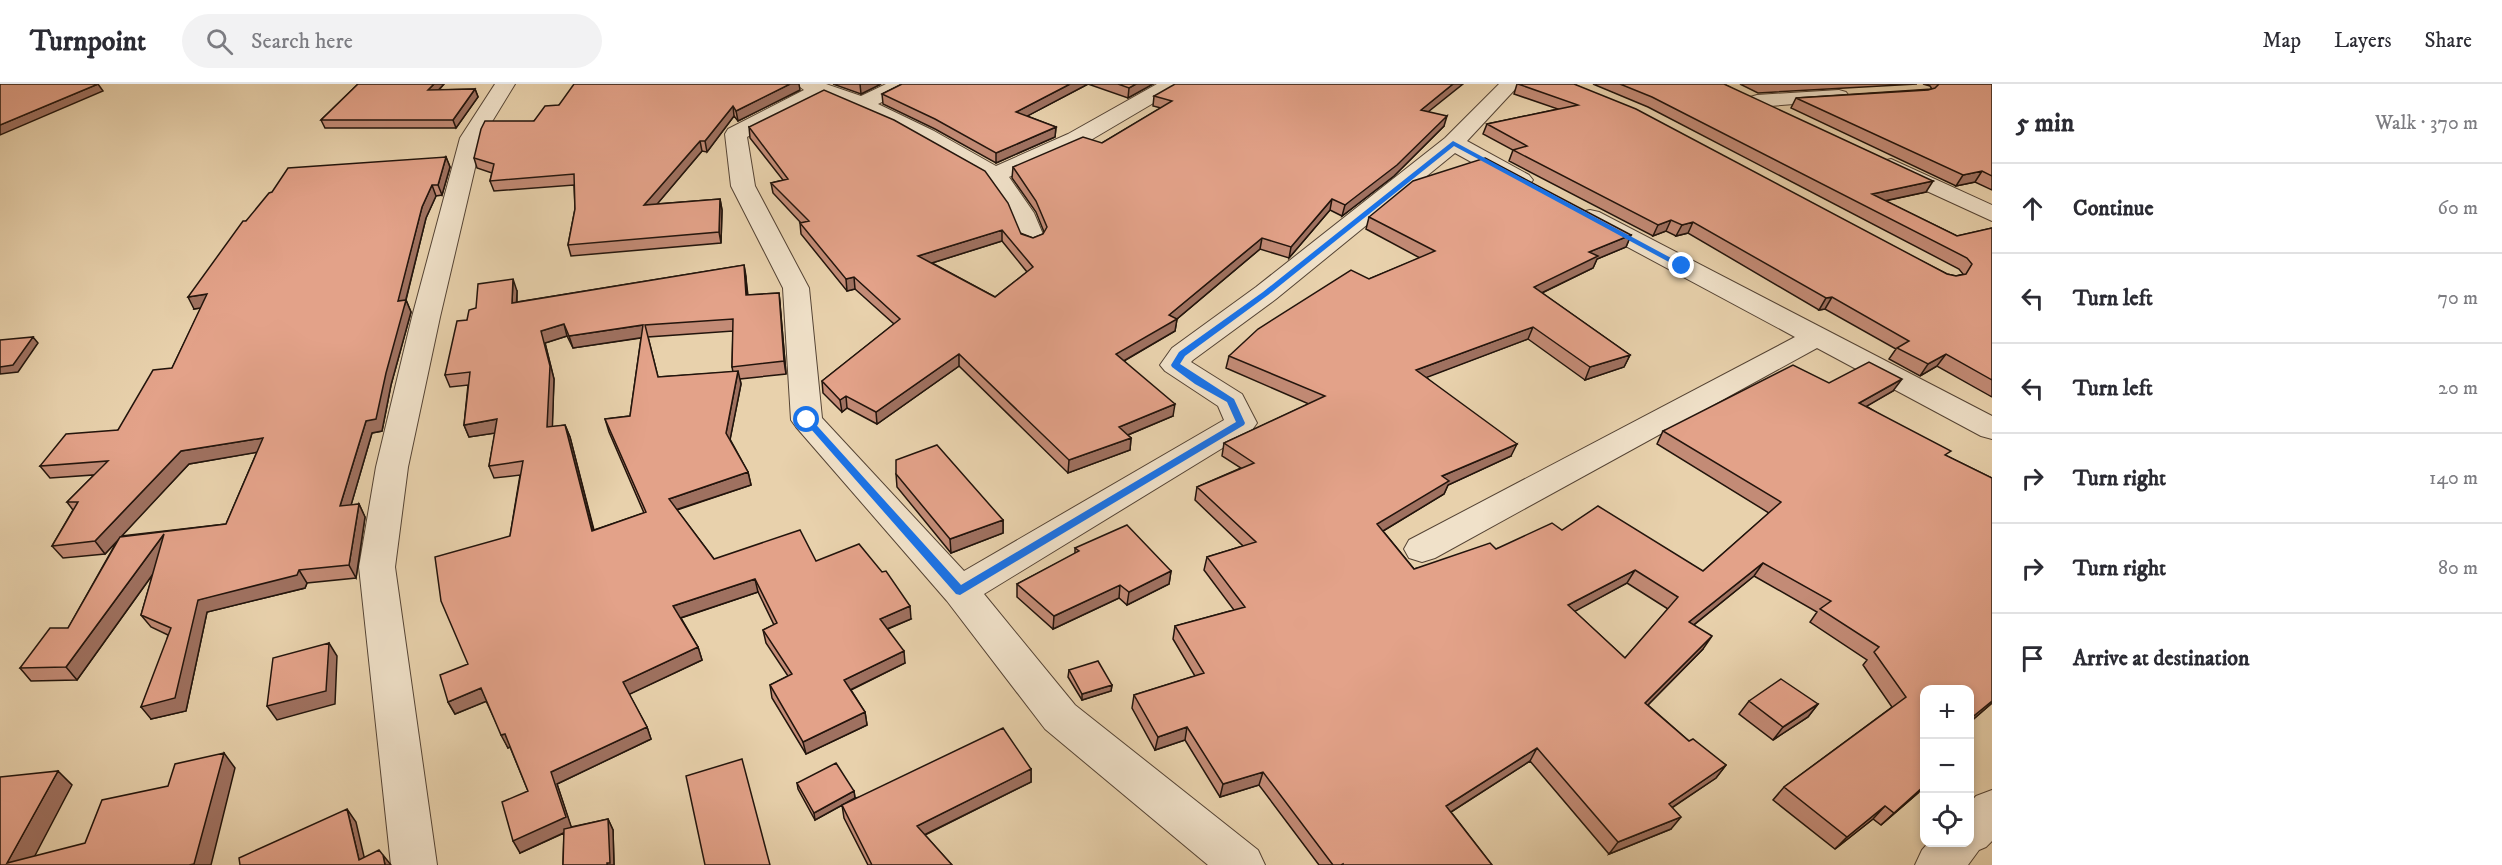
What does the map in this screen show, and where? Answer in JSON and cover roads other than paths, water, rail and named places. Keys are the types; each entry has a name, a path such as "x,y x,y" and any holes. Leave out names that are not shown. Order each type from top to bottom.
{"street":[{"path":"414,865 377,567 392,467 426,317 471,138 505,84"},
{"path":"863,102 902,84"},
{"path":"995,175 1076,139 1172,84"},
{"path":"960,591 1241,423 1231,401 1198,382 1175,365 1182,354 1266,293 1453,143 1510,84"},
{"path":"1032,239 1022,213 995,175 863,102 814,86 736,134 743,186 796,288 807,420 960,591 1060,717 1242,865"},
{"path":"1798,121 1747,97 1863,95"},
{"path":"1453,143 1992,429"},
{"path":"1870,156 1992,214"},
{"path":"1422,549 1818,336"},
{"path":"1974,829 1992,810"},
{"path":"1938,865 1956,847"}]}
